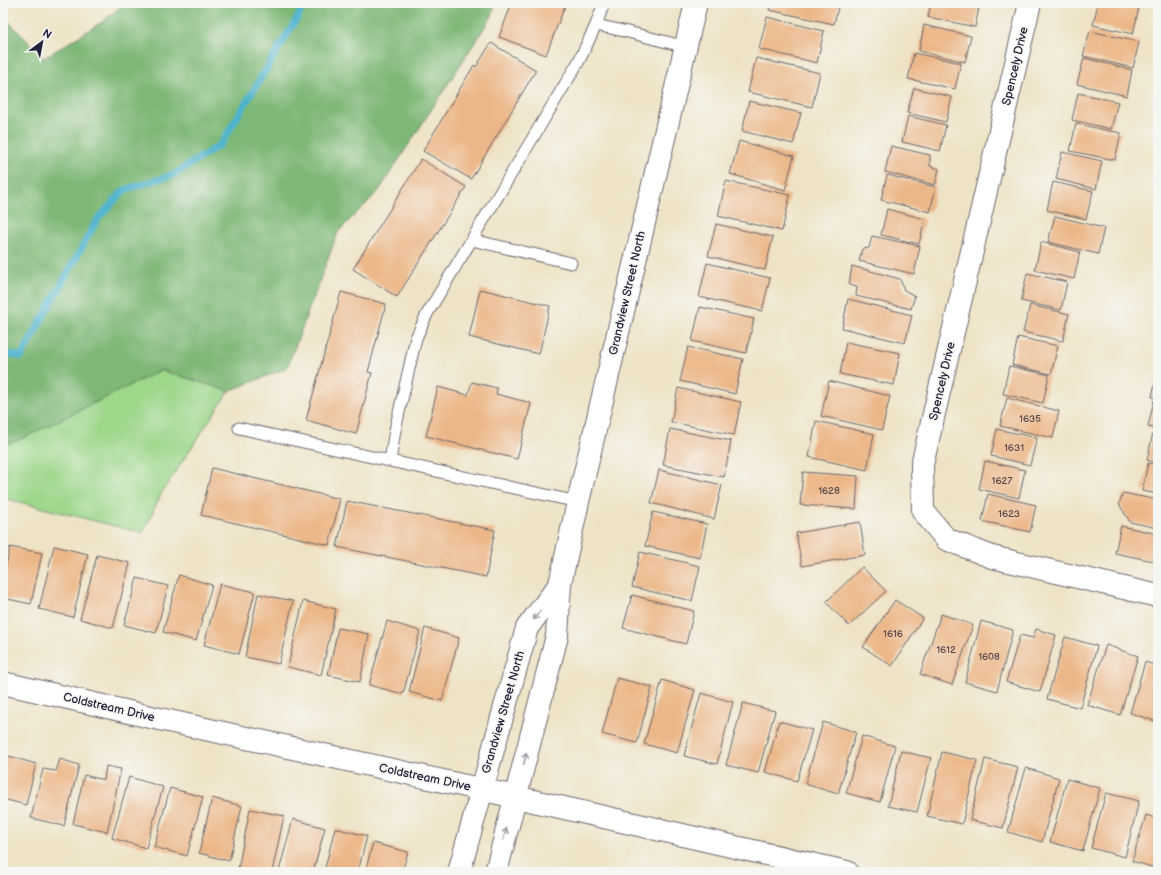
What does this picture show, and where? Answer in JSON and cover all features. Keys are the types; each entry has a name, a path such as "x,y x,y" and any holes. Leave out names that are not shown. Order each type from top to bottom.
{"street":[{"name":"Grandview Street North","path":"496,872 557,636 560,584 578,502 696,3"},
{"name":"Spencely Drive","path":"1030,3 922,465 923,511 946,539 992,557 1158,596"},
{"name":"Grandview Street North","path":"459,872 527,628 560,584"},
{"name":"Coldstream Drive","path":"3,683 847,872"}],"lane":[{"path":"390,461 395,430 416,338 427,314 579,61 596,25 604,3"},
{"path":"596,25 686,47"},
{"path":"472,240 571,263"},
{"path":"238,428 578,502"}],"green space":[{"path":"125,3 495,3 492,16 378,192 338,232 287,368 229,391 161,370 19,440 3,445 3,16 44,58 102,22"},
{"path":"161,370 229,391 162,492 143,533 3,498 3,445 19,440"}],"building":[{"path":"512,3 566,3 546,55 499,37"},
{"path":"771,3 839,3 834,24 769,10"},
{"path":"931,3 980,3 975,27 928,17"},
{"path":"1098,3 1123,3 1139,7 1133,34 1093,25"},
{"path":"1137,3 1147,3 1146,6"},
{"path":"767,17 824,31 817,63 759,49"},
{"path":"924,25 971,36 965,62 919,51"},
{"path":"1090,31 1139,42 1133,68 1083,56"},
{"path":"491,43 536,70 471,179 423,151 474,65 476,67"},
{"path":"914,53 961,63 955,89 908,79"},
{"path":"756,58 820,73 812,107 748,92"},
{"path":"1084,58 1132,70 1127,96 1077,84"},
{"path":"914,88 952,97 946,122 907,113"},
{"path":"1078,93 1118,102 1111,129 1072,120"},
{"path":"749,101 801,113 793,144 742,131"},
{"path":"908,116 946,125 940,151 902,142"},
{"path":"1076,124 1121,133 1115,160 1070,151"},
{"path":"739,141 794,156 785,190 730,174"},
{"path":"891,146 930,155 930,166 939,169 935,185 885,172"},
{"path":"1062,152 1102,161 1096,189 1056,179"},
{"path":"421,159 466,187 397,297 353,269"},
{"path":"887,175 936,187 930,212 881,200"},
{"path":"726,181 790,195 782,231 718,216"},
{"path":"1053,182 1093,191 1086,219 1047,210"},
{"path":"887,209 925,219 919,244 881,235"},
{"path":"1055,216 1104,228 1098,254 1048,242"},
{"path":"716,224 773,237 765,270 708,256"},
{"path":"872,236 920,246 914,274 859,261 862,249 869,248"},
{"path":"1041,242 1080,252 1074,279 1035,270"},
{"path":"707,263 770,278 762,311 699,297"},
{"path":"852,266 900,279 904,290 915,296 911,309 856,296 857,287 849,285"},
{"path":"1027,273 1067,282 1061,310 1021,301"},
{"path":"480,289 550,306 539,354 469,337"},
{"path":"341,292 386,304 368,372 372,373 356,434 306,420"},
{"path":"848,299 912,315 905,343 842,328"},
{"path":"1030,305 1069,314 1063,341 1023,332"},
{"path":"700,307 754,319 746,353 692,341"},
{"path":"1018,337 1058,346 1051,374 1012,365"},
{"path":"846,342 900,353 894,385 840,374"},
{"path":"688,347 743,359 735,394 680,381"},
{"path":"1009,366 1049,375 1043,403 1003,394"},
{"path":"1158,374 1158,398 1152,397"},
{"path":"829,381 890,396 882,430 821,416"},
{"path":"472,382 497,388 496,394 531,403 517,459 426,436 438,387 468,395"},
{"path":"678,388 741,402 734,435 671,422"},
{"path":"1007,398 1059,411 1053,438 1000,426"},
{"path":"1154,400 1158,401 1158,429 1148,427"},
{"path":"816,421 874,434 867,470 809,457"},
{"path":"670,429 731,441 724,477 663,465"},
{"path":"997,429 1037,438 1030,465 991,456"},
{"path":"1153,433 1158,434 1158,463 1147,460"},
{"path":"985,461 1025,470 1019,498 979,489"},
{"path":"1148,463 1158,465 1158,494 1142,491"},
{"path":"212,468 340,499 329,545 201,515"},
{"path":"659,470 722,485 714,519 651,503"},
{"path":"803,472 858,476 856,509 800,505"},
{"path":"1123,493 1158,500 1158,528 1130,522 1119,504"},
{"path":"988,494 1036,505 1030,532 982,521"},
{"path":"347,501 495,530 486,577 337,547"},
{"path":"653,512 707,524 700,558 645,546"},
{"path":"860,522 865,555 802,566 796,533"},
{"path":"1121,526 1158,534 1158,562 1115,553"},
{"path":"54,546 88,554 73,617 39,609"},
{"path":"10,547 42,553 31,604 3,598 3,580"},
{"path":"640,552 700,566 692,601 632,587"},
{"path":"97,555 130,563 113,628 80,619"},
{"path":"862,567 886,591 849,626 826,602"},
{"path":"179,575 212,585 196,641 163,632"},
{"path":"137,578 168,586 156,633 124,625"},
{"path":"220,584 255,592 239,654 204,645"},
{"path":"258,594 293,601 279,664 245,657"},
{"path":"632,595 694,611 686,644 623,628"},
{"path":"895,600 923,618 892,666 863,647"},
{"path":"303,601 336,609 321,675 288,667"},
{"path":"941,614 973,625 952,685 920,674"},
{"path":"387,621 420,631 403,694 369,685"},
{"path":"981,621 1013,630 997,691 965,682"},
{"path":"338,628 369,634 360,682 328,675"},
{"path":"425,628 459,638 442,701 409,692"},
{"path":"1036,629 1056,635 1040,692 1006,682 1020,635 1033,638"},
{"path":"1065,637 1097,646 1080,708 1047,699"},
{"path":"1106,645 1138,656 1120,715 1087,705"},
{"path":"1145,662 1158,666 1158,722 1130,713"},
{"path":"617,678 652,687 637,743 602,734"},
{"path":"662,680 695,690 677,753 644,744"},
{"path":"701,693 733,702 717,764 684,756"},
{"path":"743,703 775,711 758,773 726,765"},
{"path":"779,721 812,730 797,781 765,772"},
{"path":"823,722 856,732 838,794 805,784"},
{"path":"862,736 895,746 880,802 846,793"},
{"path":"901,751 931,758 917,812 888,806"},
{"path":"942,752 977,760 962,824 927,816"},
{"path":"5,755 36,764 26,805 3,799 3,765"},
{"path":"60,759 79,765 64,826 31,818 43,769 56,771"},
{"path":"985,759 1018,767 1003,828 970,820"},
{"path":"106,766 121,769 107,832 73,824 84,775 104,780"},
{"path":"1026,768 1059,778 1042,842 1008,832"},
{"path":"129,777 163,787 146,848 112,838"},
{"path":"1067,779 1100,788 1083,851 1050,842"},
{"path":"170,788 203,797 187,856 154,847"},
{"path":"1106,793 1139,801 1125,857 1091,848"},
{"path":"212,798 242,806 229,861 199,853"},
{"path":"250,809 284,816 272,872 254,872 238,869"},
{"path":"1146,815 1158,819 1158,869 1132,861"},
{"path":"293,819 325,828 313,872 279,871"},
{"path":"335,828 367,836 358,872 324,872"},
{"path":"373,843 408,852 402,872 365,872"}],"waterway":[{"path":"3,352 21,357 97,220 124,190 175,174 221,144 299,15 303,3"}]}
